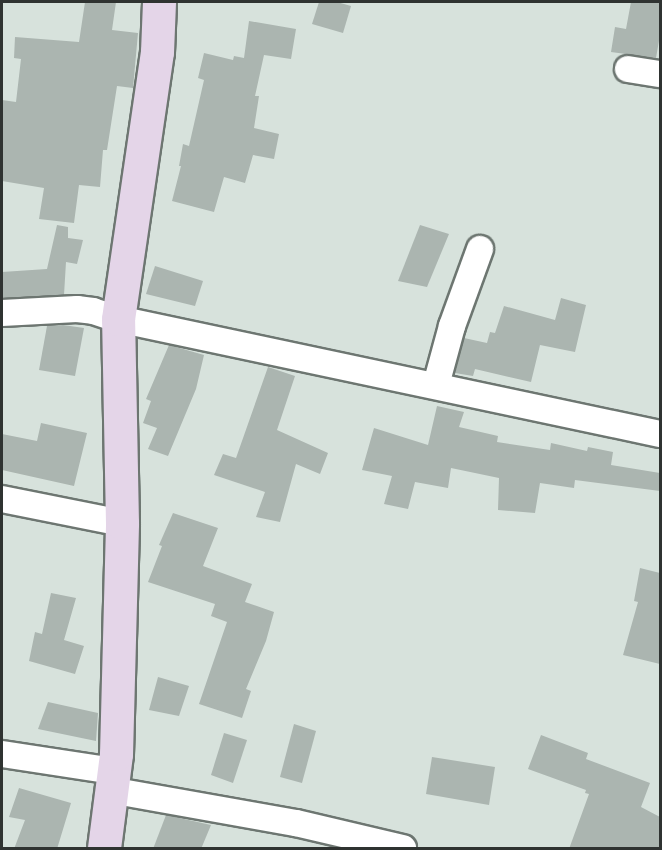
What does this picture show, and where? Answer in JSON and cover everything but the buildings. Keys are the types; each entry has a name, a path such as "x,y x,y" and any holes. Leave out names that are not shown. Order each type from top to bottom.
{"main road":[{"path":"104,849 116,754 122,522 118,319 157,52 159,2"}],"street":[{"path":"628,69 660,74"},
{"path":"436,385 452,326 480,249"},
{"path":"2,313 77,309 660,434"},
{"path":"2,499 122,522"},
{"path":"2,754 403,849"}]}
